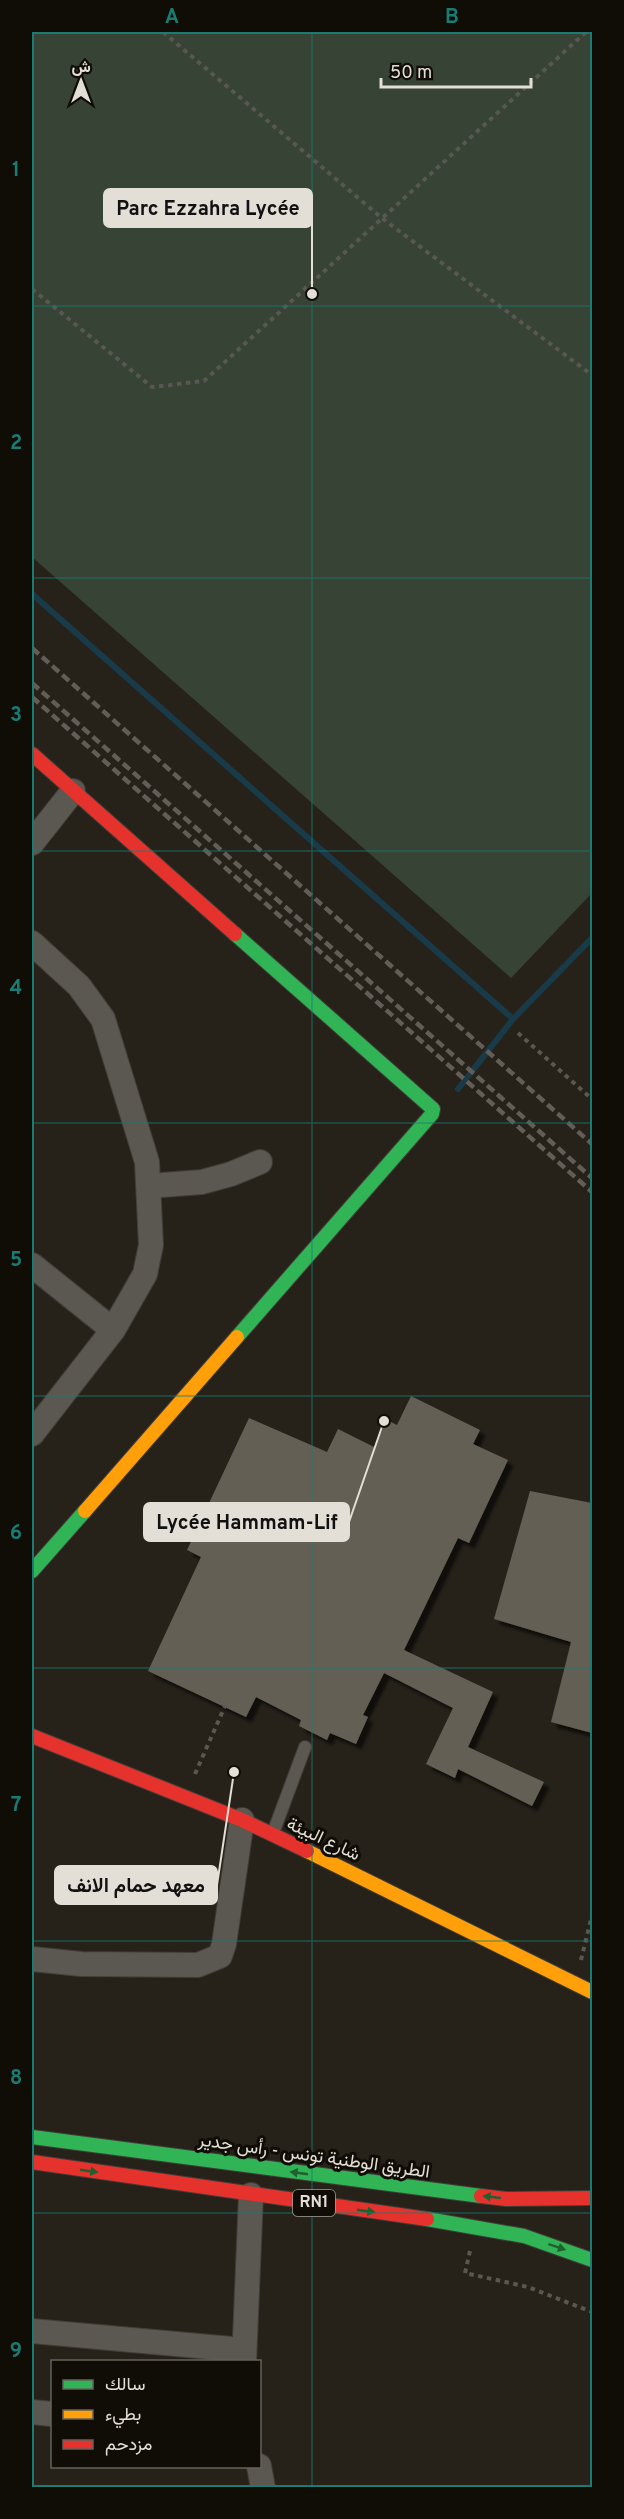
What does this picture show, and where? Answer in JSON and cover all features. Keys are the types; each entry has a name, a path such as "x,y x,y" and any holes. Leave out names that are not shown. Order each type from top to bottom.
{"main road":[{"path":"32,754 433,1109 432,1114 32,1571"},
{"name":"شارع البيئة","path":"32,1736 242,1820 462,1926 592,1992"},
{"name":"الطريق الوطنية تونس - رأس جدير","path":"32,2137 506,2199 592,2198"},
{"name":"RN1","path":"32,2162 475,2226 524,2236 592,2260"}],"street":[{"path":"32,843 73,791"},
{"path":"32,942 79,986 103,1019 147,1162 151,1245 146,1274 113,1330 32,1434"},
{"path":"149,1186 202,1182 231,1174 260,1162"},
{"path":"32,1265 113,1330"},
{"path":"32,1959 81,1964 198,1965 220,1956 224,1944 242,1820"},
{"path":"32,2331 244,2356 251,2194"},
{"path":"32,2412 51,2414"},
{"path":"259,2468 263,2487"}],"lane":[{"path":"272,1836 305,1747"}],"path":[{"path":"163,32 383,219 592,375"},
{"path":"32,289 152,387 204,381 586,32"},
{"path":"518,1033 592,1099"},
{"path":"186,1796 225,1706"},
{"path":"575,1984 592,1915"},
{"path":"475,2226 465,2273 528,2287 592,2312"}],"green space":[{"path":"32,32 592,32 592,893 511,978 32,557"}],"building":[{"path":"411,1396 480,1430 473,1444 508,1460 469,1543 458,1538 404,1650 493,1692 468,1747 544,1782 532,1806 458,1769 455,1778 426,1764 453,1708 384,1673 363,1715 368,1717 356,1744 330,1733 327,1740 299,1726 301,1720 256,1697 246,1717 148,1671 201,1557 187,1550 249,1418 327,1452 338,1429 374,1447 387,1420 397,1425"},
{"path":"530,1491 592,1503 592,1733 551,1722 571,1642 494,1619"}],"waterway":[{"path":"32,594 513,1019"},
{"path":"458,1089 513,1019 592,938"}],"railway":[{"path":"32,648 592,1144"},
{"path":"32,683 592,1178"},
{"path":"32,697 592,1192"}],"traffic: fast":[{"path":"235,934 433,1109 432,1114 237,1337"},
{"path":"32,1571 85,1511"},
{"path":"32,2137 481,2196"},
{"path":"427,2219 524,2236 592,2260"}],"traffic: slow":[{"path":"85,1511 237,1337"},
{"path":"307,1851 592,1992"}],"traffic: jam":[{"path":"32,754 235,934"},
{"path":"32,1736 242,1820 307,1851"},
{"path":"32,2162 427,2219"},
{"path":"481,2196 506,2199 592,2198"}],"place":[{"name":"Parc Ezzahra Lycée","path":"312,294"},
{"name":"Lycée Hammam-Lif","path":"384,1421"},
{"name":"معهد حمام الانف","path":"234,1772"}]}
